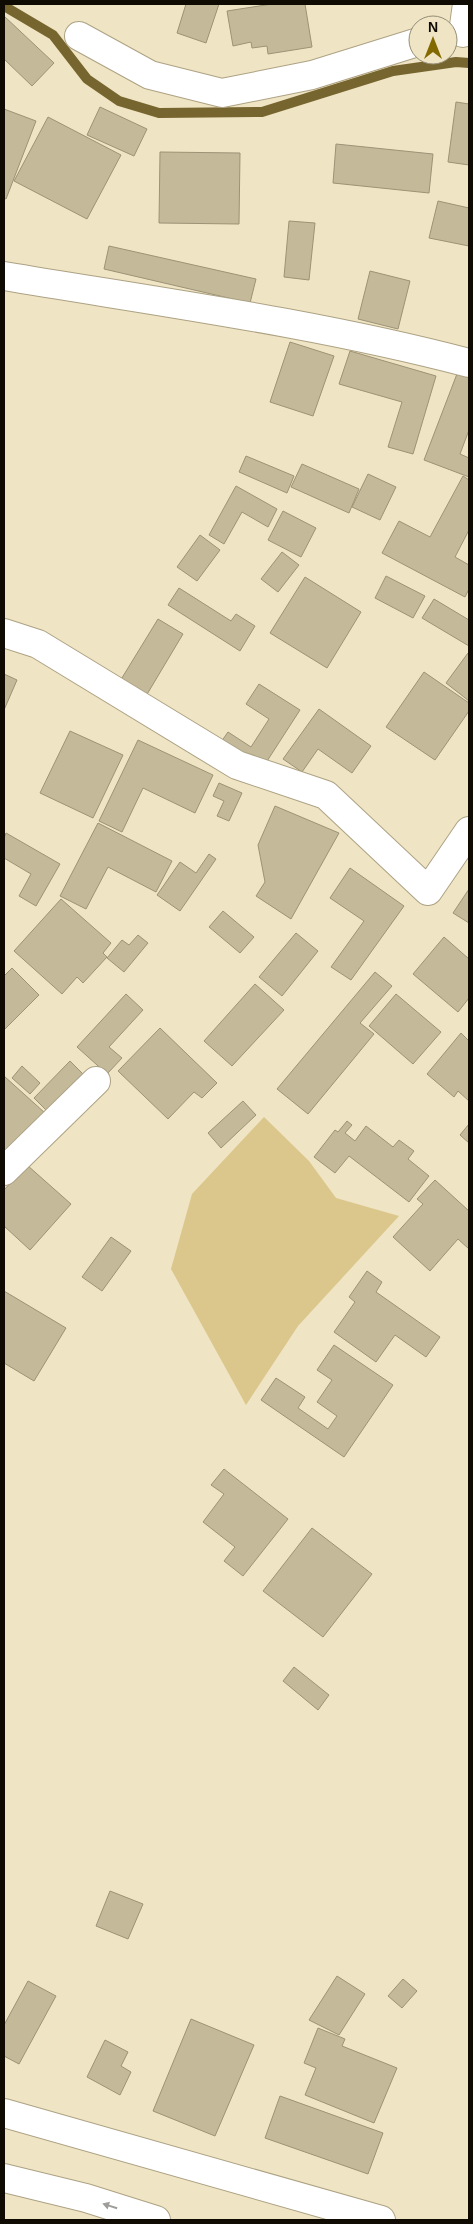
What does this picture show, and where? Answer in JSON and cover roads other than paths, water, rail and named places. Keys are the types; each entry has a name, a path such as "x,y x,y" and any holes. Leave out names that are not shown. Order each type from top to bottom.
{"street":[{"path":"460,33 467,4"},
{"path":"79,36 150,75 222,93 312,75 408,45"},
{"path":"4,276 209,310 375,341 469,362"},
{"path":"4,633 38,644 237,765 326,795 428,891 469,831"},
{"path":"4,1171 96,1081"},
{"path":"4,2112 381,2220"},
{"path":"4,2178 86,2198 156,2220"}],"waterway":[{"path":"4,6 53,35 87,79 119,101 159,113 262,112 393,71 456,62 469,63"}]}
